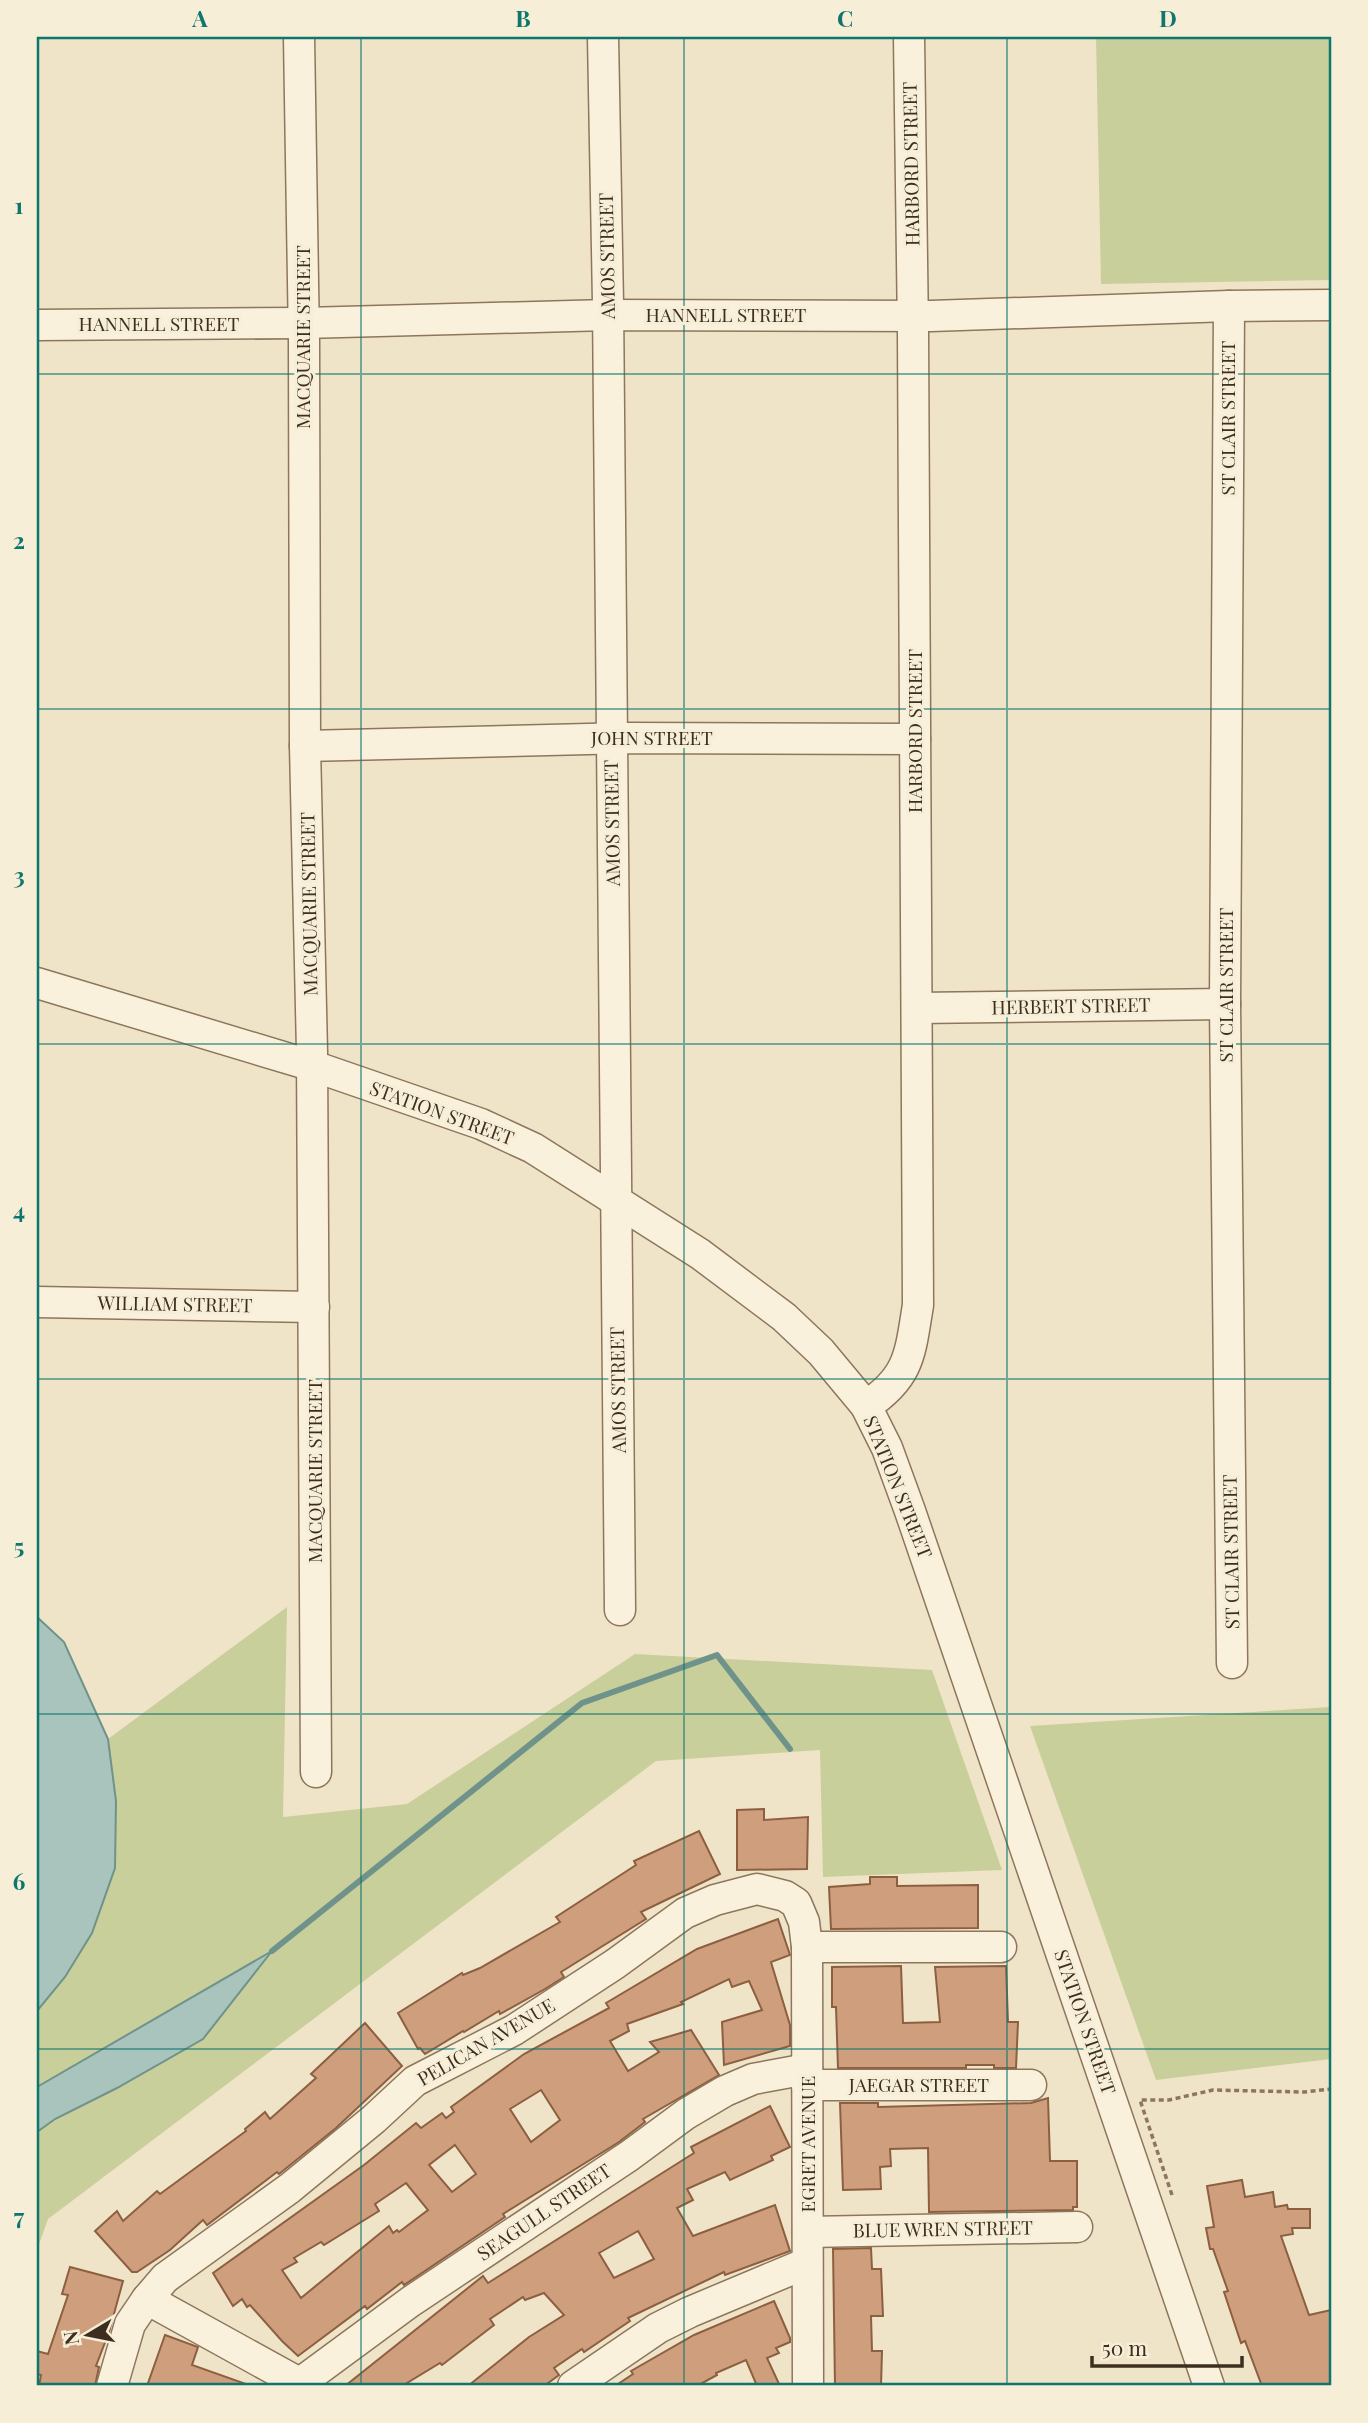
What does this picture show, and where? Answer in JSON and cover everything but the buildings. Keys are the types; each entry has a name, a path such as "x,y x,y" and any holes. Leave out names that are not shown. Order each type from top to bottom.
{"street":[{"name":"MACQUARIE STREET","path":"299,37 304,323 305,746 313,1066 316,1772"},
{"name":"AMOS STREET","path":"603,37 620,1609"},
{"name":"HARBORD STREET","path":"866,1406 890,1389 905,1367 911,1349 918,1305 909,37"},
{"name":"HANNELL STREET","path":"37,325 304,323 608,315 913,316 1331,305"},
{"name":"ST CLAIR STREET","path":"1229,306 1225,1004 1232,1663"},
{"name":"JOHN STREET","path":"305,746 611,738 915,739"},
{"name":"STATION STREET","path":"37,983 313,1066 481,1124 533,1147 700,1254 784,1317 821,1352 866,1406 887,1448 1209,2386"},
{"name":"HERBERT STREET","path":"917,1008 1225,1004"},
{"name":"WILLIAM STREET","path":"37,1302 314,1307"},
{"name":"PELICAN AVENUE","path":"112,2386 130,2324 165,2278 290,2188 374,2119 415,2081 514,2030 615,1964 685,1913 715,1900 757,1889 785,1896 796,1903"},
{"name":"EGRET AVENUE","path":"796,1903 804,1922 807,1947 808,2386"},
{"path":"807,1947 1000,1947"},
{"name":"JAEGAR STREET","path":"807,2077 1031,2085"},
{"name":"SEAGULL STREET","path":"298,2385 410,2302 629,2156 687,2114 753,2079 807,2077"},
{"name":"BLUE WREN STREET","path":"808,2232 1077,2227"},
{"path":"573,2386 659,2328 807,2263"},
{"path":"147,2299 298,2385"}],"path":[{"path":"1140,2099 1169,2100 1213,2090 1304,2092 1331,2089"}],"green space":[{"path":"1096,37 1331,37 1331,280 1101,284"},
{"path":"287,1607 283,1817 407,1804 635,1654 932,1670 1002,1870 823,1877 820,1750 656,1761 48,2219 37,2250 37,2132 55,2119 117,2088 202,2039 271,1953 37,2087 37,2011 65,1977 116,1801 108,1739"},
{"path":"1331,1707 1331,2059 1156,2080 1030,1726"}],"water":[{"path":"37,1617 64,1642 108,1739 116,1801 115,1868 92,1933 65,1977 37,2011"},
{"path":"272,1951 203,2039 117,2088 55,2119 37,2132 37,2087"}],"waterway":[{"path":"272,1951 582,1703 717,1655 790,1749"}]}
